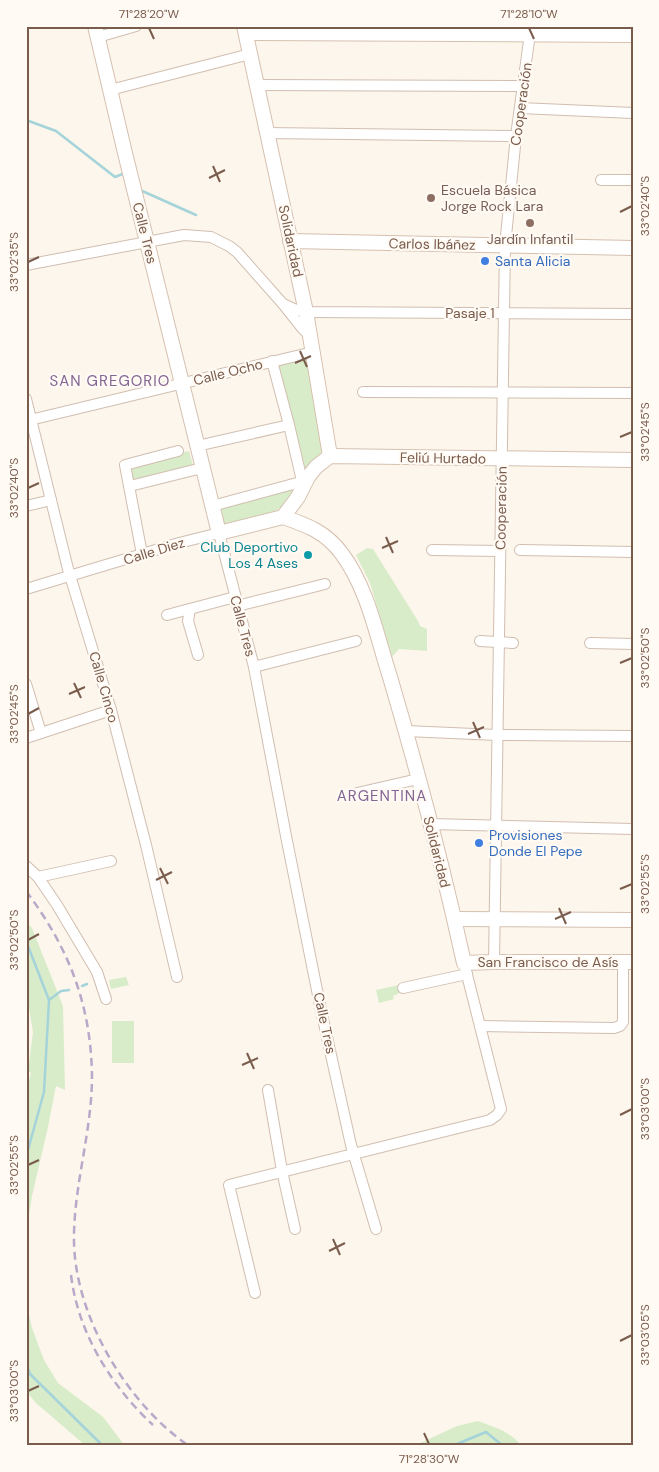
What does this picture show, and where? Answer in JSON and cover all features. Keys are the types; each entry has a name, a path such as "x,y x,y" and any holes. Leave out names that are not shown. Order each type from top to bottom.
{"main road":[{"path":"245,30 531,30 633,35"},
{"name":"Solidaridad","path":"245,30 306,312 330,456"},
{"name":"Calle Tres","path":"97,31 218,533"},
{"name":"Carlos Ibáñez","path":"290,241 633,248"},
{"path":"283,516 298,497 308,477 316,467 330,456"},
{"name":"Feliú Hurtado","path":"330,456 633,460"},
{"name":"Solidaridad","path":"283,516 311,527 324,536 343,555 358,582 369,610 406,731 455,919 465,968"},
{"name":"Calle Diez","path":"218,533 283,516"},
{"path":"455,919 633,920"},
{"name":"San Francisco de Asís","path":"465,968 494,962 628,962"}],"street":[{"path":"97,31 136,26"},
{"name":"Cooperación","path":"494,962 505,246 516,136 531,30"},
{"path":"110,90 250,54"},
{"path":"257,85 524,86"},
{"path":"520,108 633,113"},
{"path":"266,133 516,136"},
{"path":"601,180 633,180"},
{"path":"26,265 184,235 211,237 236,252 310,336"},
{"name":"Pasaje 1","path":"283,304 306,312 633,314"},
{"name":"Calle Ocho","path":"29,420 313,352"},
{"path":"212,506 297,483 304,485 272,361"},
{"path":"363,392 633,393"},
{"name":"Calle Cinco","path":"26,399 29,420 70,577 111,710 146,845 177,977"},
{"path":"197,446 289,425"},
{"path":"142,554 125,465 178,451"},
{"path":"130,486 202,468"},
{"path":"26,506 51,500"},
{"name":"Calle Diez","path":"26,589 218,533"},
{"name":"Calle Tres","path":"218,533 254,667 321,1010 351,1145 376,1229"},
{"path":"432,550 500,552"},
{"path":"520,550 633,552"},
{"path":"167,615 325,584"},
{"path":"190,609 188,621 198,654"},
{"path":"254,667 356,641"},
{"path":"480,642 514,643"},
{"path":"590,643 633,644"},
{"path":"26,684 41,733"},
{"path":"26,738 111,710"},
{"path":"406,731 497,735 633,736"},
{"path":"357,793 418,779"},
{"path":"430,824 633,829"},
{"path":"38,878 111,861"},
{"path":"26,866 38,878 57,905 96,972 106,999"},
{"path":"480,1026 614,1028 620,1026 623,1022 628,962"},
{"path":"402,988 465,968"},
{"name":"Solidaridad","path":"355,1155 490,1120 497,1115 500,1109 465,968"},
{"path":"268,1090 282,1171 295,1229"},
{"path":"255,1292 229,1185 355,1155"}],"green space":[{"path":"307,360 317,407 323,450 305,468 301,464 276,365"},
{"path":"189,451 194,469 131,485 126,467"},
{"path":"297,486 285,503 274,511 228,525 223,523 218,507"},
{"path":"367,548 373,549 420,626 427,629 427,651 399,649 392,657 370,583 356,555"},
{"path":"26,921 32,928 63,1006 65,1090 56,1086 32,1196 26,1233 26,1093 31,1073 28,1071 33,1032 26,990"},
{"path":"126,977 129,985 111,989 109,980"},
{"path":"399,985 400,993 393,996 394,999 379,1003 376,990"},
{"path":"112,1021 134,1021 134,1063 112,1063"},
{"path":"26,1302 32,1328 44,1360 58,1383 103,1417 125,1446 86,1446 36,1403 26,1391"},
{"path":"478,1421 507,1433 521,1446 414,1446 457,1426"}],"waterway":[{"path":"26,120 56,131 115,177 125,173"},
{"path":"140,190 196,215"},
{"path":"26,941 49,1000 44,1092 26,1157"},
{"path":"82,986 87,984"},
{"path":"49,1000 61,991 69,990"},
{"path":"26,1363 30,1374 103,1446"},
{"path":"452,1446 486,1432 503,1446"}],"railway":[{"path":"26,891 54,934 75,978 82,1001 91,1050 91,1096 87,1136 77,1195 74,1234 76,1264 82,1294 93,1324 107,1353 124,1380 144,1405 189,1446"},
{"path":"71,1275 81,1317 99,1357 123,1393 153,1425"}],"place":[{"name":"Escuela Básica Jorge Rock Lara","path":"431,198"},
{"name":"Jardín Infantil","path":"530,223"},
{"name":"Santa Alicia","path":"485,261"},
{"name":"Club Deportivo Los 4 Ases","path":"308,555"},
{"name":"Provisiones Donde El Pepe","path":"479,843"}],"district":[{"name":"SAN GREGORIO","path":"110,381"},
{"name":"ARGENTINA","path":"382,796"}]}
